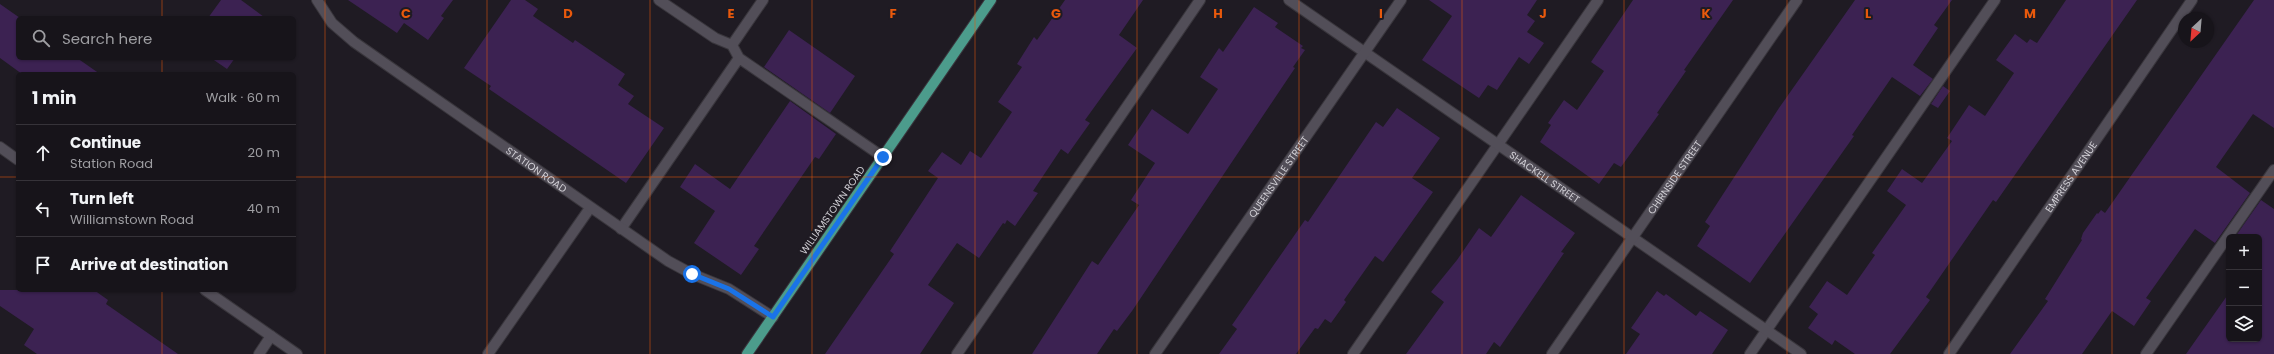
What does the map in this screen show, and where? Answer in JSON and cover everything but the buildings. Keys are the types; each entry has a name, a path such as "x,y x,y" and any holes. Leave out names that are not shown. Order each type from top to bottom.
{"main road":[{"name":"WILLIAMSTOWN ROAD","path":"747,354 991,0"}],"street":[{"name":"STATION ROAD","path":"317,0 332,23 354,42 590,208 677,267 729,289 773,317"},
{"path":"659,0 715,38 732,45 740,58 883,157"},
{"path":"732,45 763,0"},
{"path":"957,354 1200,0"},
{"name":"SHACKELL STREET","path":"1289,0 1801,354"},
{"name":"QUEENSVILLE STREET","path":"1155,354 1401,0"},
{"path":"1353,354 1598,0"},
{"name":"CHIRNSIDE STREET","path":"1552,354 1797,0"},
{"path":"1750,354 1995,0"},
{"name":"EMPRESS AVENUE","path":"1949,354 2192,0"},
{"path":"621,229 740,58"},
{"path":"0,147 16,159"},
{"path":"2146,354 2274,170"},
{"path":"488,354 590,208"},
{"path":"208,292 297,354"},
{"path":"259,354 271,336"}],"route":[{"path":"692,274 736,292 773,317 883,157"}]}
